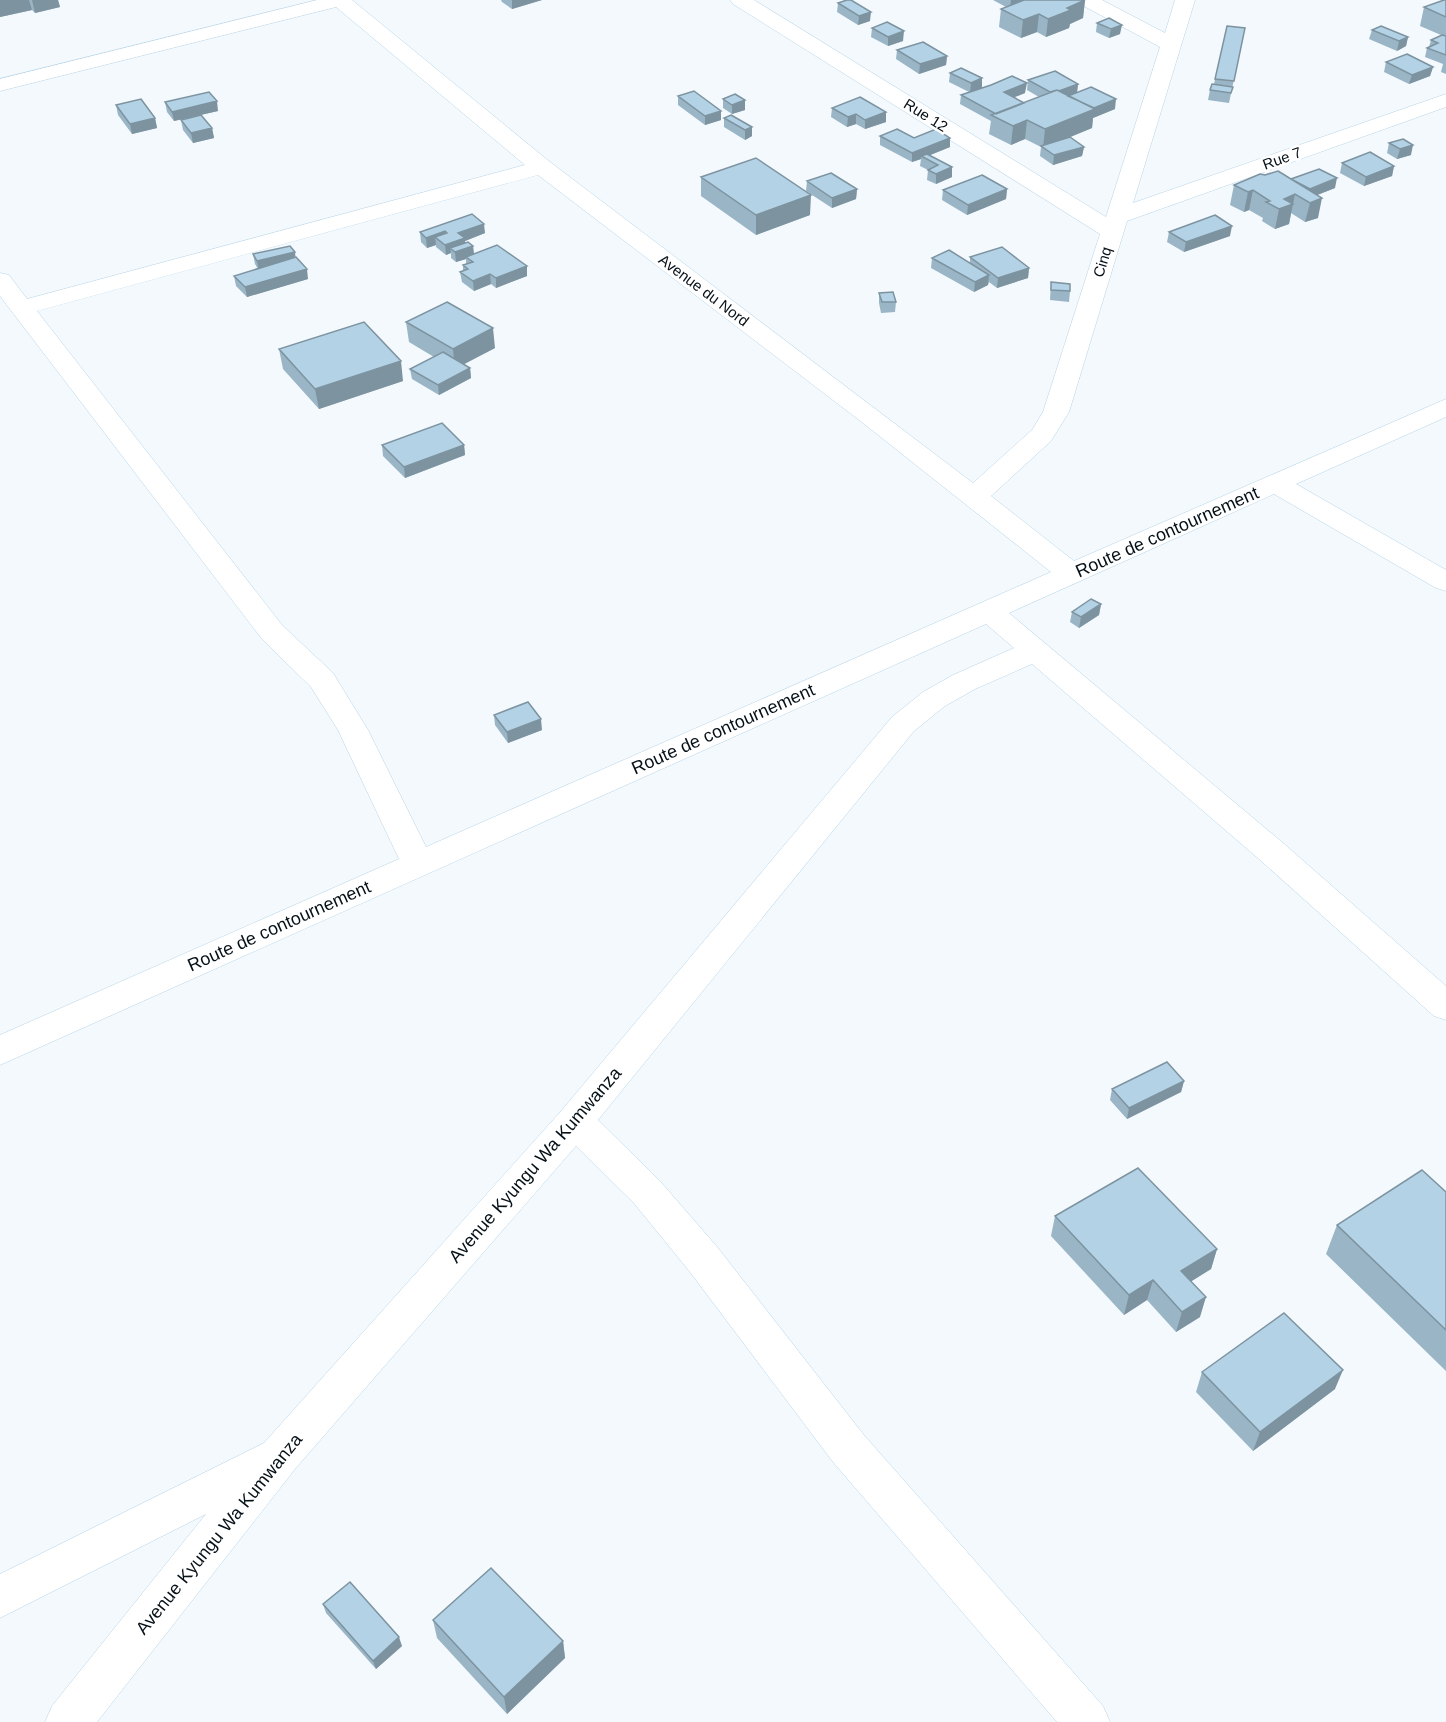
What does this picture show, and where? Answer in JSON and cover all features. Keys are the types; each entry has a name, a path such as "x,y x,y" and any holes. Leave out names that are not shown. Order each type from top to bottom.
{"street":[{"path":"0,85 341,0"},
{"name":"Avenue du Nord","path":"341,0 542,167 1072,574"},
{"name":"Rue 12","path":"740,0 1116,224"},
{"path":"1087,0 1170,44"},
{"name":"Cinq","path":"974,497 1042,435 1056,412 1170,44 1189,1"},
{"name":"Rue 7","path":"1116,224 1446,100"},
{"path":"21,308 542,167"},
{"path":"0,280 272,632 322,680 353,730 418,864"},
{"name":"Route de contournement","path":"0,1051 1446,407"},
{"path":"1276,484 1446,582"},
{"path":"990,612 1271,851 1446,1006"},
{"name":"Avenue Kyungu Wa Kumwanza","path":"68,1722 280,1455 575,1121 903,724 934,699 964,682 1035,651"},
{"path":"575,1121 646,1191 704,1260 848,1448 1086,1722"},
{"path":"0,1596 280,1455"}],"building":[{"path":"847,0 871,12 859,16 838,3"},
{"path":"1024,0 1085,0 1067,8 1071,10 1048,19 1039,14 1023,20 1001,9"},
{"path":"1446,0 1446,17 1424,7"},
{"path":"1109,18 1122,25 1111,29 1097,23"},
{"path":"887,22 904,31 888,37 872,28"},
{"path":"1227,26 1245,28 1234,81 1215,79"},
{"path":"1381,26 1408,37 1399,41 1372,30"},
{"path":"1442,35 1446,36 1446,55 1427,48 1438,43 1431,40"},
{"path":"923,42 947,56 920,64 897,50"},
{"path":"1407,54 1433,67 1412,75 1386,62"},
{"path":"961,68 982,78 971,83 950,73"},
{"path":"1055,71 1078,84 1050,92 1028,80"},
{"path":"1012,76 1027,83 1004,92 1024,103 996,114 961,95 991,85"},
{"path":"1212,84 1233,87 1231,93 1210,90"},
{"path":"1091,87 1116,99 1094,108 1068,96"},
{"path":"1057,90 1095,109 1045,129 1027,120 1013,126 991,115"},
{"path":"694,91 721,111 705,116 678,96"},
{"path":"209,92 217,101 172,112 165,102"},
{"path":"735,94 745,100 732,105 723,99"},
{"path":"860,97 886,112 865,120 856,114 848,117 832,108"},
{"path":"141,99 155,118 130,124 116,105"},
{"path":"201,115 212,128 191,133 181,120"},
{"path":"731,115 752,127 745,130 724,118"},
{"path":"897,129 914,138 936,129 950,138 912,153 880,136"},
{"path":"1070,137 1084,147 1054,155 1041,146"},
{"path":"1403,139 1413,145 1400,149 1389,143"},
{"path":"1370,152 1394,166 1366,177 1342,163"},
{"path":"927,154 952,167 936,174 928,170 938,165 921,156"},
{"path":"756,158 811,195 756,215 701,177"},
{"path":"1319,169 1337,178 1310,189 1291,179"},
{"path":"1278,171 1322,198 1310,203 1295,194 1284,199 1293,204 1279,209 1266,202 1270,201 1253,190 1248,192 1234,185 1260,174 1265,175"},
{"path":"831,173 857,189 832,198 807,181"},
{"path":"982,175 1007,189 968,205 943,190"},
{"path":"472,214 484,224 458,233 465,238 445,245 435,237 447,233 445,231 426,238 420,232"},
{"path":"1215,215 1232,226 1186,242 1169,232"},
{"path":"468,242 473,246 455,252 450,248"},
{"path":"497,245 527,266 496,278 490,274 473,281 460,272 468,269 463,265 473,262 466,257"},
{"path":"290,246 295,252 257,261 253,254"},
{"path":"1002,247 1029,268 998,278 970,257"},
{"path":"949,250 989,275 975,282 932,258"},
{"path":"296,257 307,269 245,287 234,276"},
{"path":"1051,282 1070,284 1070,291 1051,290"},
{"path":"893,292 896,302 882,302 879,293"},
{"path":"447,302 493,328 453,349 406,322"},
{"path":"364,322 401,361 315,389 279,349"},
{"path":"443,352 470,368 438,385 410,369"},
{"path":"442,423 464,445 404,467 382,445"},
{"path":"1091,599 1101,604 1081,617 1072,612"},
{"path":"528,702 541,719 507,732 494,715"},
{"path":"1167,1062 1184,1081 1129,1108 1112,1089"},
{"path":"1138,1168 1217,1249 1181,1271 1206,1297 1182,1312 1153,1280 1129,1295 1055,1216"},
{"path":"1422,1170 1446,1192 1446,1330 1337,1225"},
{"path":"1284,1313 1343,1370 1260,1432 1202,1372"},
{"path":"491,1568 563,1641 504,1697 433,1620"},
{"path":"350,1582 399,1637 373,1661 323,1604"}]}
